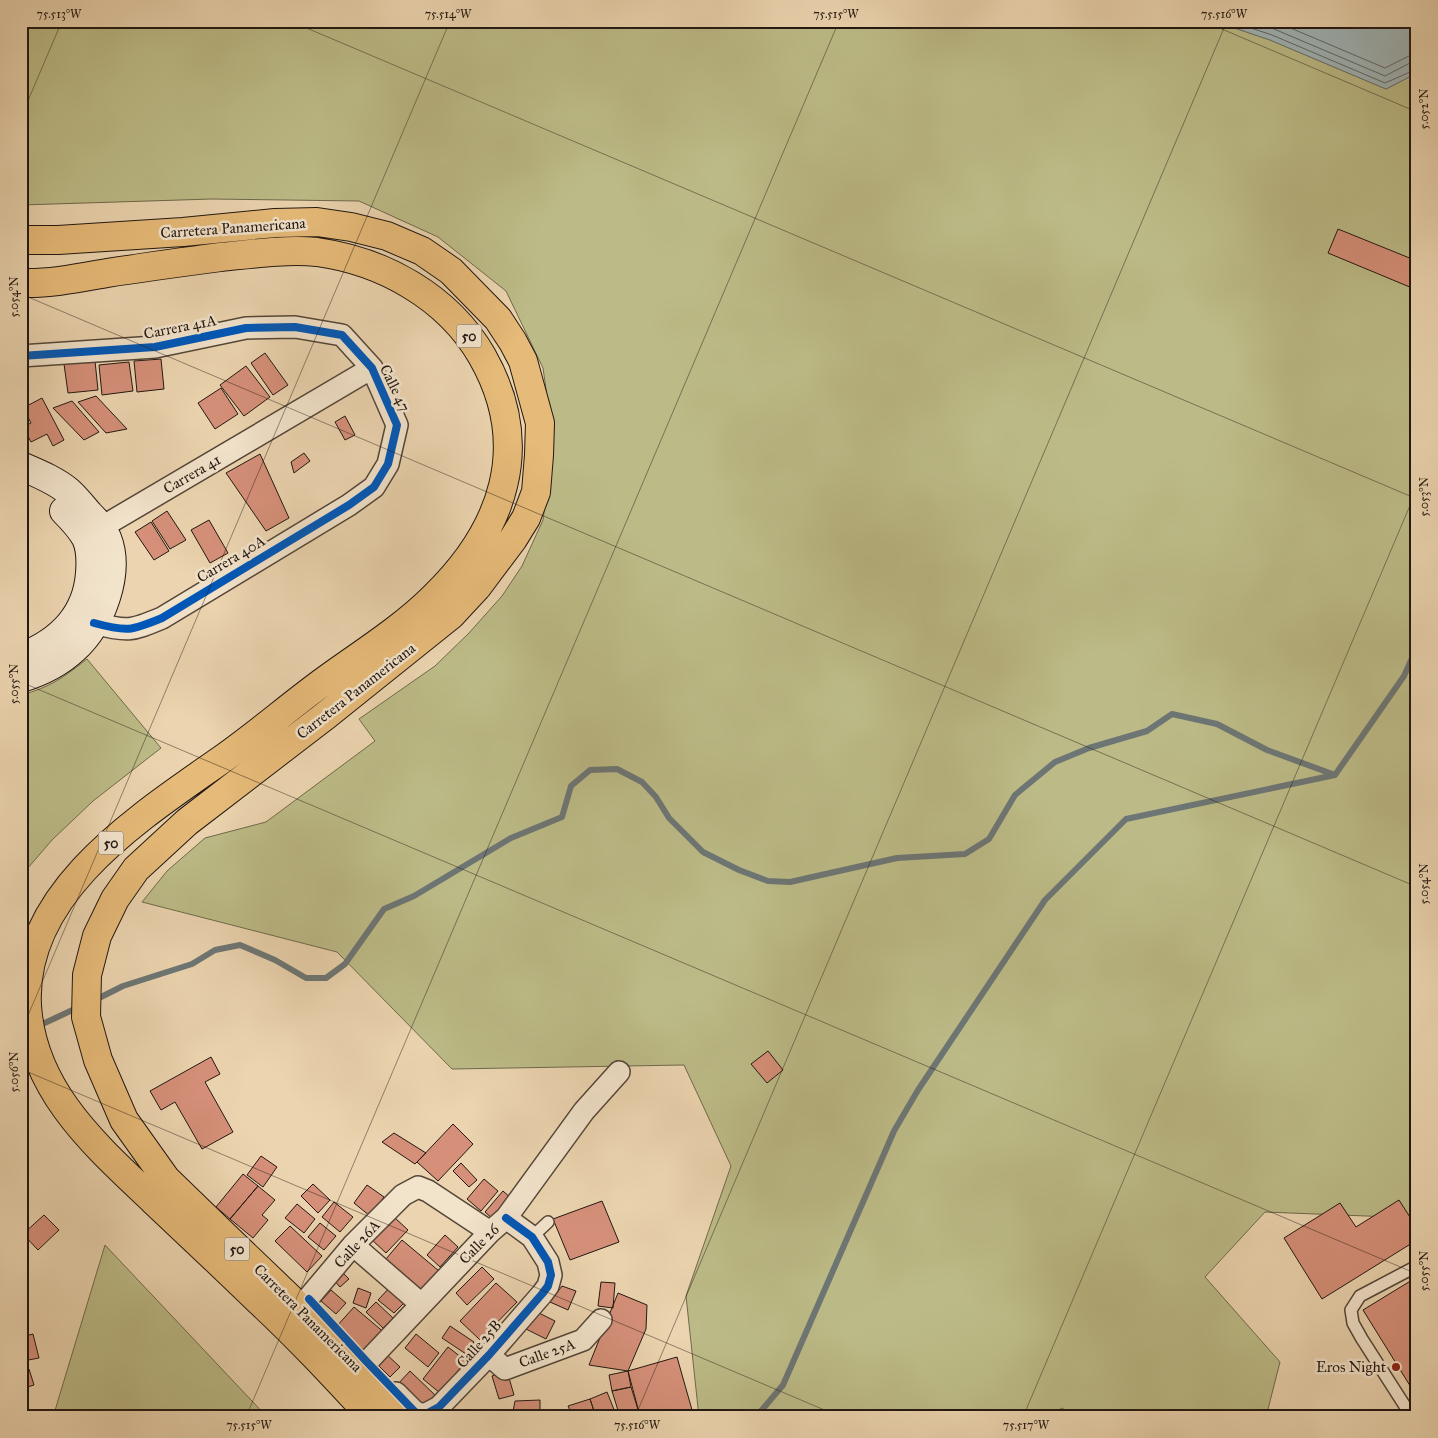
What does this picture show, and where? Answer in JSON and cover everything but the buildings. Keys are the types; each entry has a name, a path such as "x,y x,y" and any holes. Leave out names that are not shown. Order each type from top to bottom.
{"highway":[{"name":"Carretera Panamericana","path":"21,240 58,240 183,232 275,223 317,222 351,227 387,236 422,252 450,270 498,319 523,360 540,423 539,455 536,492 526,518 513,539 477,587 451,615 187,822 136,869 115,899 97,936 87,974 86,1017 98,1060 124,1120 166,1179 305,1303 410,1415"},
{"name":"Carretera Panamericana","path":"21,283 75,279 157,265 260,253 315,252 355,261 397,276 428,295 451,316 472,339 486,362 500,397 507,425 508,466 500,502 486,532 466,563 432,599 226,756 164,800 112,842 80,873 58,902 42,930 33,953 28,980 27,1008 33,1039 46,1078 71,1117 104,1155 285,1326 372,1417"}],"main road":[{"path":"21,466 40,474 68,491 89,526 86,539 91,556 90,578 80,609 72,622 51,643 21,657"},
{"path":"21,485 36,492 108,539 112,574 109,590 94,623 76,648 46,669 21,678"}],"street":[{"name":"Carrera 41A","path":"21,356 155,347 246,328 295,327 342,336"},
{"name":"Calle 47","path":"342,336 372,368 397,425 388,464 374,487"},
{"name":"Carrera 41","path":"89,526 372,368"},
{"name":"Carrera 40A","path":"94,623 117,630 136,629 162,618 192,598 348,505 374,487"},
{"name":"Calle 26","path":"366,1362 498,1225 584,1111 619,1072"},
{"name":"Calle 26A","path":"305,1303 353,1246 403,1196 418,1187 498,1225"},
{"path":"498,1225 532,1237"},
{"name":"Calle 25B","path":"410,1415 424,1415 439,1407 489,1355 548,1286 551,1275 548,1262 532,1237"},
{"path":"353,1246 421,1304"},
{"path":"305,1303 366,1362 410,1415"},
{"name":"Calle 25A","path":"489,1355 505,1369 584,1340 602,1320"}],"lane":[{"path":"532,1237 548,1222"},
{"path":"1412,1417 1362,1339 1353,1323 1351,1310 1360,1296 1417,1266"}],"shaded area":[{"path":"21,21 1214,21 1270,40 1386,89 1417,73 1417,1218 1265,1212 1205,1277 1280,1362 1266,1417 1075,1417 1062,1408 1046,1417 699,1417 686,1296 731,1166 684,1065 452,1069 337,952 142,902 167,871 205,838 266,822 375,741 359,719 435,666 469,633 502,596 522,566 543,520 551,424 543,368 506,291 438,237 359,201 212,199 21,205"},
{"path":"87,659 161,748 93,801 52,840 21,876 21,695 41,689 57,681"},
{"path":"105,1245 267,1417 53,1417"}],"water":[{"path":"1214,21 1417,21 1417,73 1386,89 1270,40"}],"waterway":[{"path":"756,1417 783,1385 894,1131 918,1090 1045,900 1126,819 1335,775 1404,676 1417,647"},
{"path":"93,1001 123,986 192,964 215,950 240,945 275,960 306,978 326,978 345,964 384,909 414,896 511,838 562,817 571,786 590,770 617,769 642,782 656,797 669,818 703,852 739,870 768,881 790,882 897,858 965,854 989,839 1015,795 1055,762 1089,748 1147,731 1172,714 1217,724 1267,750 1335,775"},
{"path":"36,1027 79,1007"}],"cycle path":[{"path":"21,356 155,347 246,328 295,327 342,335 372,368 397,425 388,464 374,487 349,505 162,618 143,626 129,629 114,628 94,623"},
{"path":"309,1299 415,1412 424,1415 439,1407 489,1355 548,1286 551,1275 548,1262 532,1237 506,1218"}],"place":[{"name":"Eros Night","path":"1396,1367"}]}
